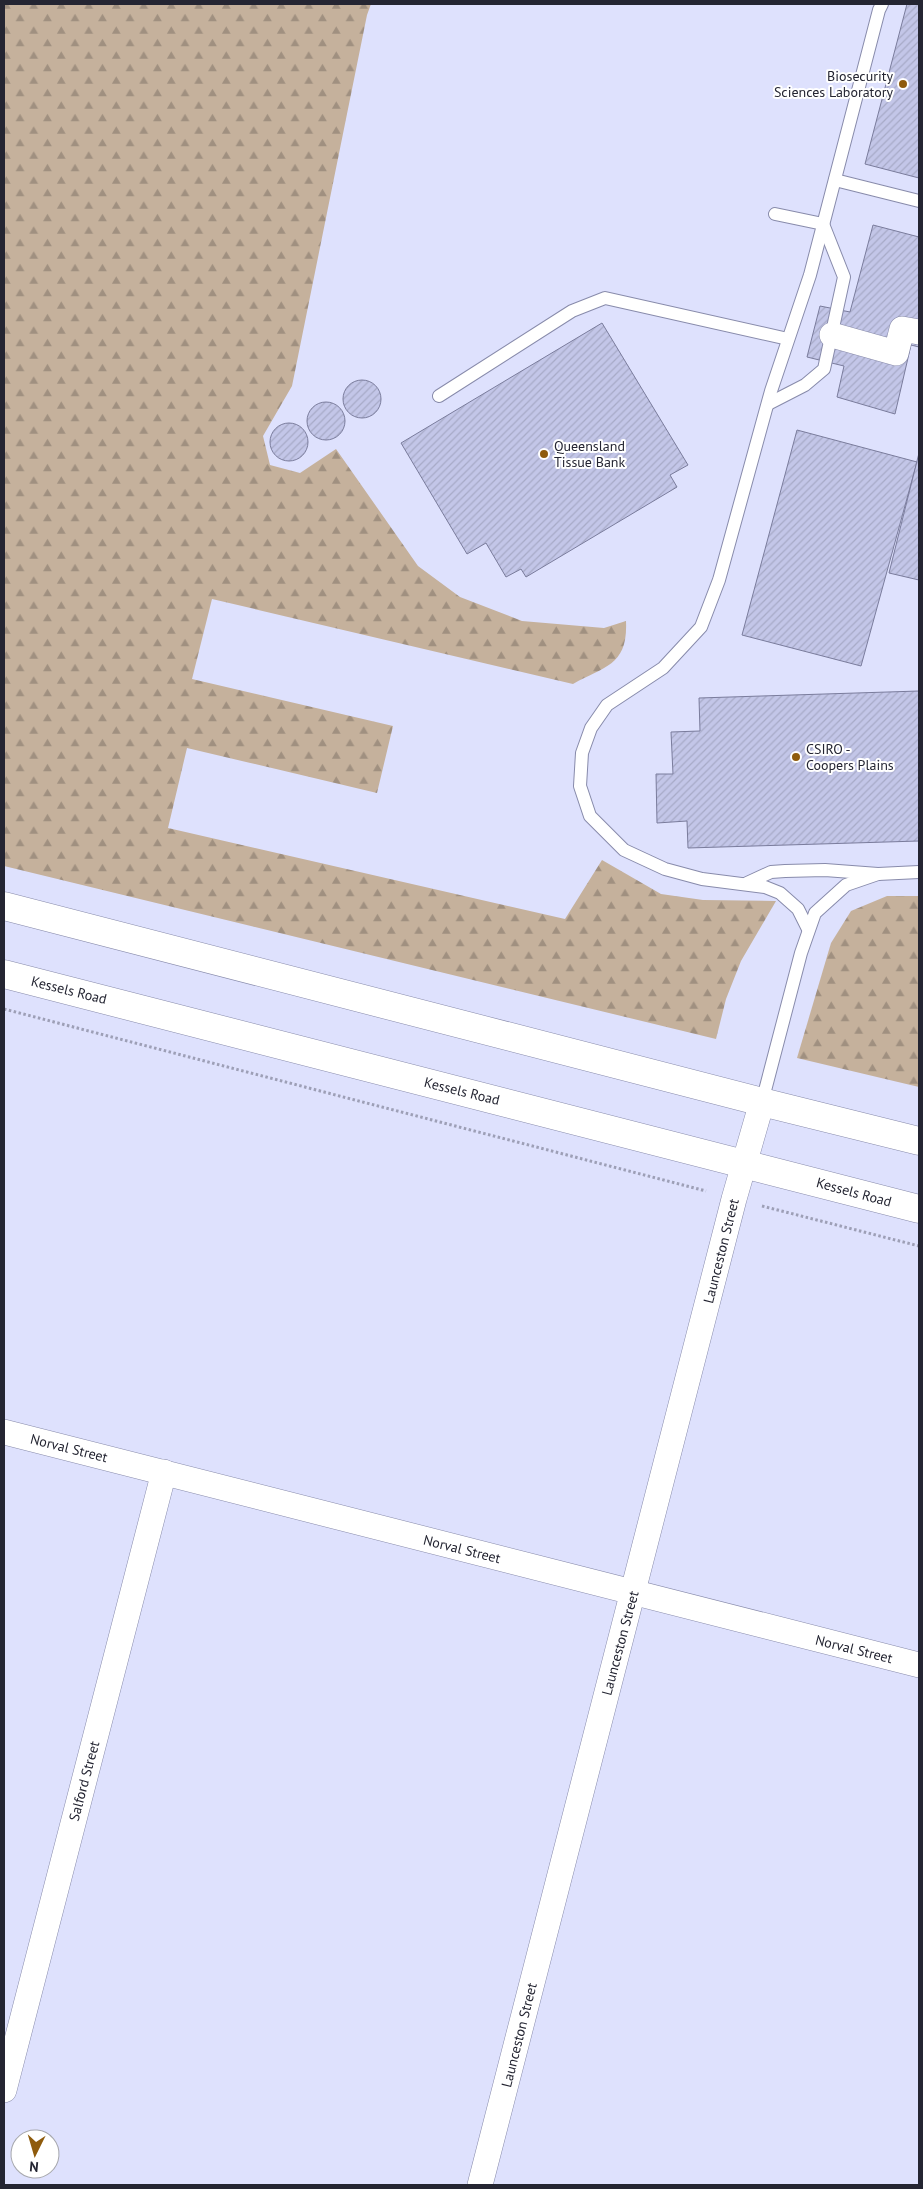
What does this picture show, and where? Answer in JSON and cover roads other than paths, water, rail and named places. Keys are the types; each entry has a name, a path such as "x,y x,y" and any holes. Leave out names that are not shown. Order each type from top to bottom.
{"highway":[{"path":"4,906 919,1141"},
{"name":"Kessels Road","path":"4,974 919,1209"}],"street":[{"path":"832,335 896,353 902,329 919,332"},
{"name":"Launceston Street","path":"480,2185 744,1163 762,1102"},
{"name":"Norval Street","path":"4,1432 919,1666"},
{"name":"Salford Street","path":"4,2090 164,1472"}],"lane":[{"path":"808,929 798,909 780,893 765,886 702,879 665,868 624,850 590,816 580,786 582,753 591,728 607,706 663,668 701,628 719,580 768,404 810,274 882,4"},
{"path":"835,180 919,201"},
{"path":"775,214 823,224"},
{"path":"768,404 805,385 824,369 844,277 823,224"},
{"path":"439,396 572,311 605,298 788,339"},
{"path":"747,883 771,872 825,870 878,874 919,872"},
{"path":"762,1102 808,929 815,913 827,900 846,885 878,874"}],"place":[{"name":"Biosecurity Sciences Laboratory","path":"903,84"},
{"name":"Queensland Tissue Bank","path":"544,454"},
{"name":"CSIRO - Coopers Plains","path":"796,757"}]}
